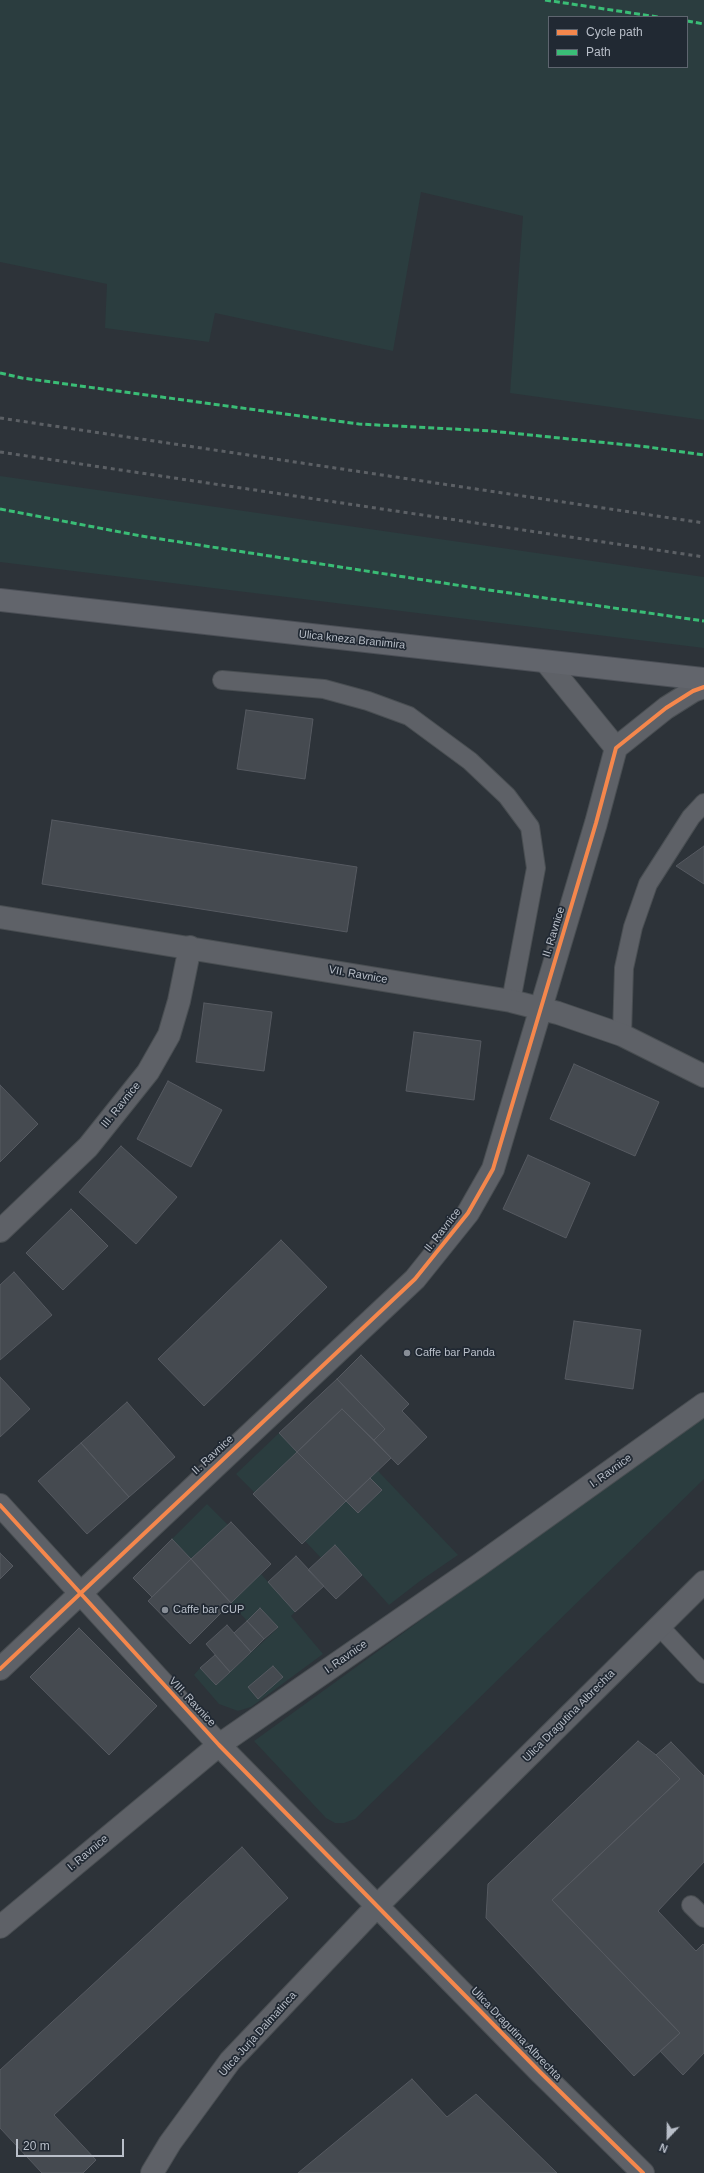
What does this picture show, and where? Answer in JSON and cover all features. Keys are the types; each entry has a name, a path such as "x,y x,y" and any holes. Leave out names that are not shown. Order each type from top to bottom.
{"main road":[{"name":"Ulica kneza Branimira","path":"0,600 704,679"}],"street":[{"path":"546,662 616,748 666,708 693,691 704,687"},
{"name":"II. Ravnice","path":"0,1668 415,1279 468,1213 493,1169 596,823 616,748"},
{"name":"VII. Ravnice","path":"0,917 190,947 511,1001 622,1035 704,1076"},
{"name":"III. Ravnice","path":"0,1231 88,1147 148,1072 169,1035 179,1001 190,947"},
{"name":"I. Ravnice","path":"0,1927 219,1745 479,1565 704,1404"},
{"name":"VIII. Ravnice","path":"0,1505 219,1745 378,1905"},
{"name":"Ulica Dragutina Albrechta","path":"643,2173 540,2072 378,1905 704,1582"},
{"name":"Ulica Jurja Dalmatinca","path":"152,2173 170,2143 230,2061 378,1905"}],"lane":[{"path":"222,680 324,689 368,700 409,716 470,761 507,796 530,827 536,868 511,1001"},
{"path":"622,1035 624,968 633,927 648,884 691,817 704,803"},
{"path":"659,1626 704,1674"},
{"path":"691,1905 704,1918"}],"shaded area":[{"path":"0,0 704,0 704,420 510,393 523,216 421,192 393,351 215,313 209,342 105,328 107,284 0,262"},
{"path":"0,476 704,577 704,648 0,562"},
{"path":"704,1415 704,1479 355,1819 344,1823 335,1823 326,1818 254,1741"},
{"path":"279,1433 297,1452 255,1493 236,1474"},
{"path":"378,1471 458,1555 420,1581 389,1605 335,1545 321,1558 305,1541 346,1501 358,1513 382,1490 370,1478"},
{"path":"207,1504 228,1525 191,1559 172,1539"},
{"path":"261,1574 295,1612 291,1616 323,1654 251,1707 238,1711 219,1704 194,1675 200,1668 216,1685 278,1628 260,1609 247,1621 231,1603"}],"building":[{"path":"246,710 313,719 305,779 237,769"},
{"path":"52,820 357,867 347,932 42,884"},
{"path":"704,846 704,884 676,866"},
{"path":"204,1003 272,1012 264,1071 196,1062"},
{"path":"414,1032 481,1041 474,1100 406,1091"},
{"path":"574,1064 659,1102 635,1156 550,1119"},
{"path":"168,1081 222,1110 191,1167 137,1139"},
{"path":"0,1085 38,1124 0,1162"},
{"path":"121,1146 177,1197 136,1244 79,1192"},
{"path":"528,1155 590,1183 566,1238 503,1209"},
{"path":"71,1209 108,1246 63,1290 26,1253"},
{"path":"281,1240 327,1287 204,1406 158,1359"},
{"path":"14,1272 52,1315 0,1360 0,1285"},
{"path":"574,1321 641,1330 633,1389 565,1379"},
{"path":"361,1355 409,1404 402,1411 427,1437 398,1465 374,1440 385,1429 337,1379"},
{"path":"0,1377 30,1409 0,1437"},
{"path":"337,1379 385,1429 374,1440 342,1409 297,1452 279,1433"},
{"path":"127,1402 175,1457 129,1497 81,1443"},
{"path":"342,1409 391,1458 346,1501 297,1452"},
{"path":"81,1443 129,1497 87,1534 38,1481"},
{"path":"297,1452 346,1501 302,1544 253,1494"},
{"path":"370,1478 382,1490 358,1513 346,1501"},
{"path":"231,1522 271,1564 231,1603 191,1559"},
{"path":"172,1539 191,1559 152,1597 133,1578"},
{"path":"335,1545 362,1575 336,1599 308,1570"},
{"path":"0,1553 13,1566 0,1579"},
{"path":"296,1556 324,1586 295,1612 268,1582"},
{"path":"191,1559 231,1603 190,1644 148,1601"},
{"path":"260,1608 278,1627 264,1639 247,1621"},
{"path":"247,1621 264,1639 251,1652 234,1633"},
{"path":"227,1625 251,1652 230,1672 206,1644"},
{"path":"79,1628 157,1706 109,1755 30,1677"},
{"path":"215,1655 230,1672 216,1685 200,1668"},
{"path":"273,1666 283,1677 258,1699 248,1687"},
{"path":"638,1741 656,1755 680,1779 552,1900 680,2033 634,2076 486,1918 488,1884"},
{"path":"671,1742 704,1776 704,1862 658,1911 696,1951 703,1944 704,1945 704,2053 683,2075 660,2051 680,2033 552,1900 680,1779 656,1755"},
{"path":"242,1847 288,1898 54,2115 96,2160 83,2173 42,2173 0,2128 0,2070"},
{"path":"412,2079 447,2117 476,2094 557,2173 298,2173"}],"railway":[{"path":"0,418 704,523"},
{"path":"0,452 704,557"}],"marked path":[{"path":"545,0 651,16"},
{"path":"688,21 704,24"},
{"path":"0,373 22,378 359,424 491,431 648,447 704,455"},
{"path":"0,509 141,536 482,589 704,621"}],"cycle path":[{"path":"0,1669 415,1279 468,1213 493,1169 596,823 616,748 666,708 693,691 704,687"},
{"path":"0,1505 219,1745 540,2072 643,2173"}],"place":[{"name":"Caffe bar Panda","path":"407,1353"},
{"name":"Caffe bar CUP","path":"165,1610"}]}
